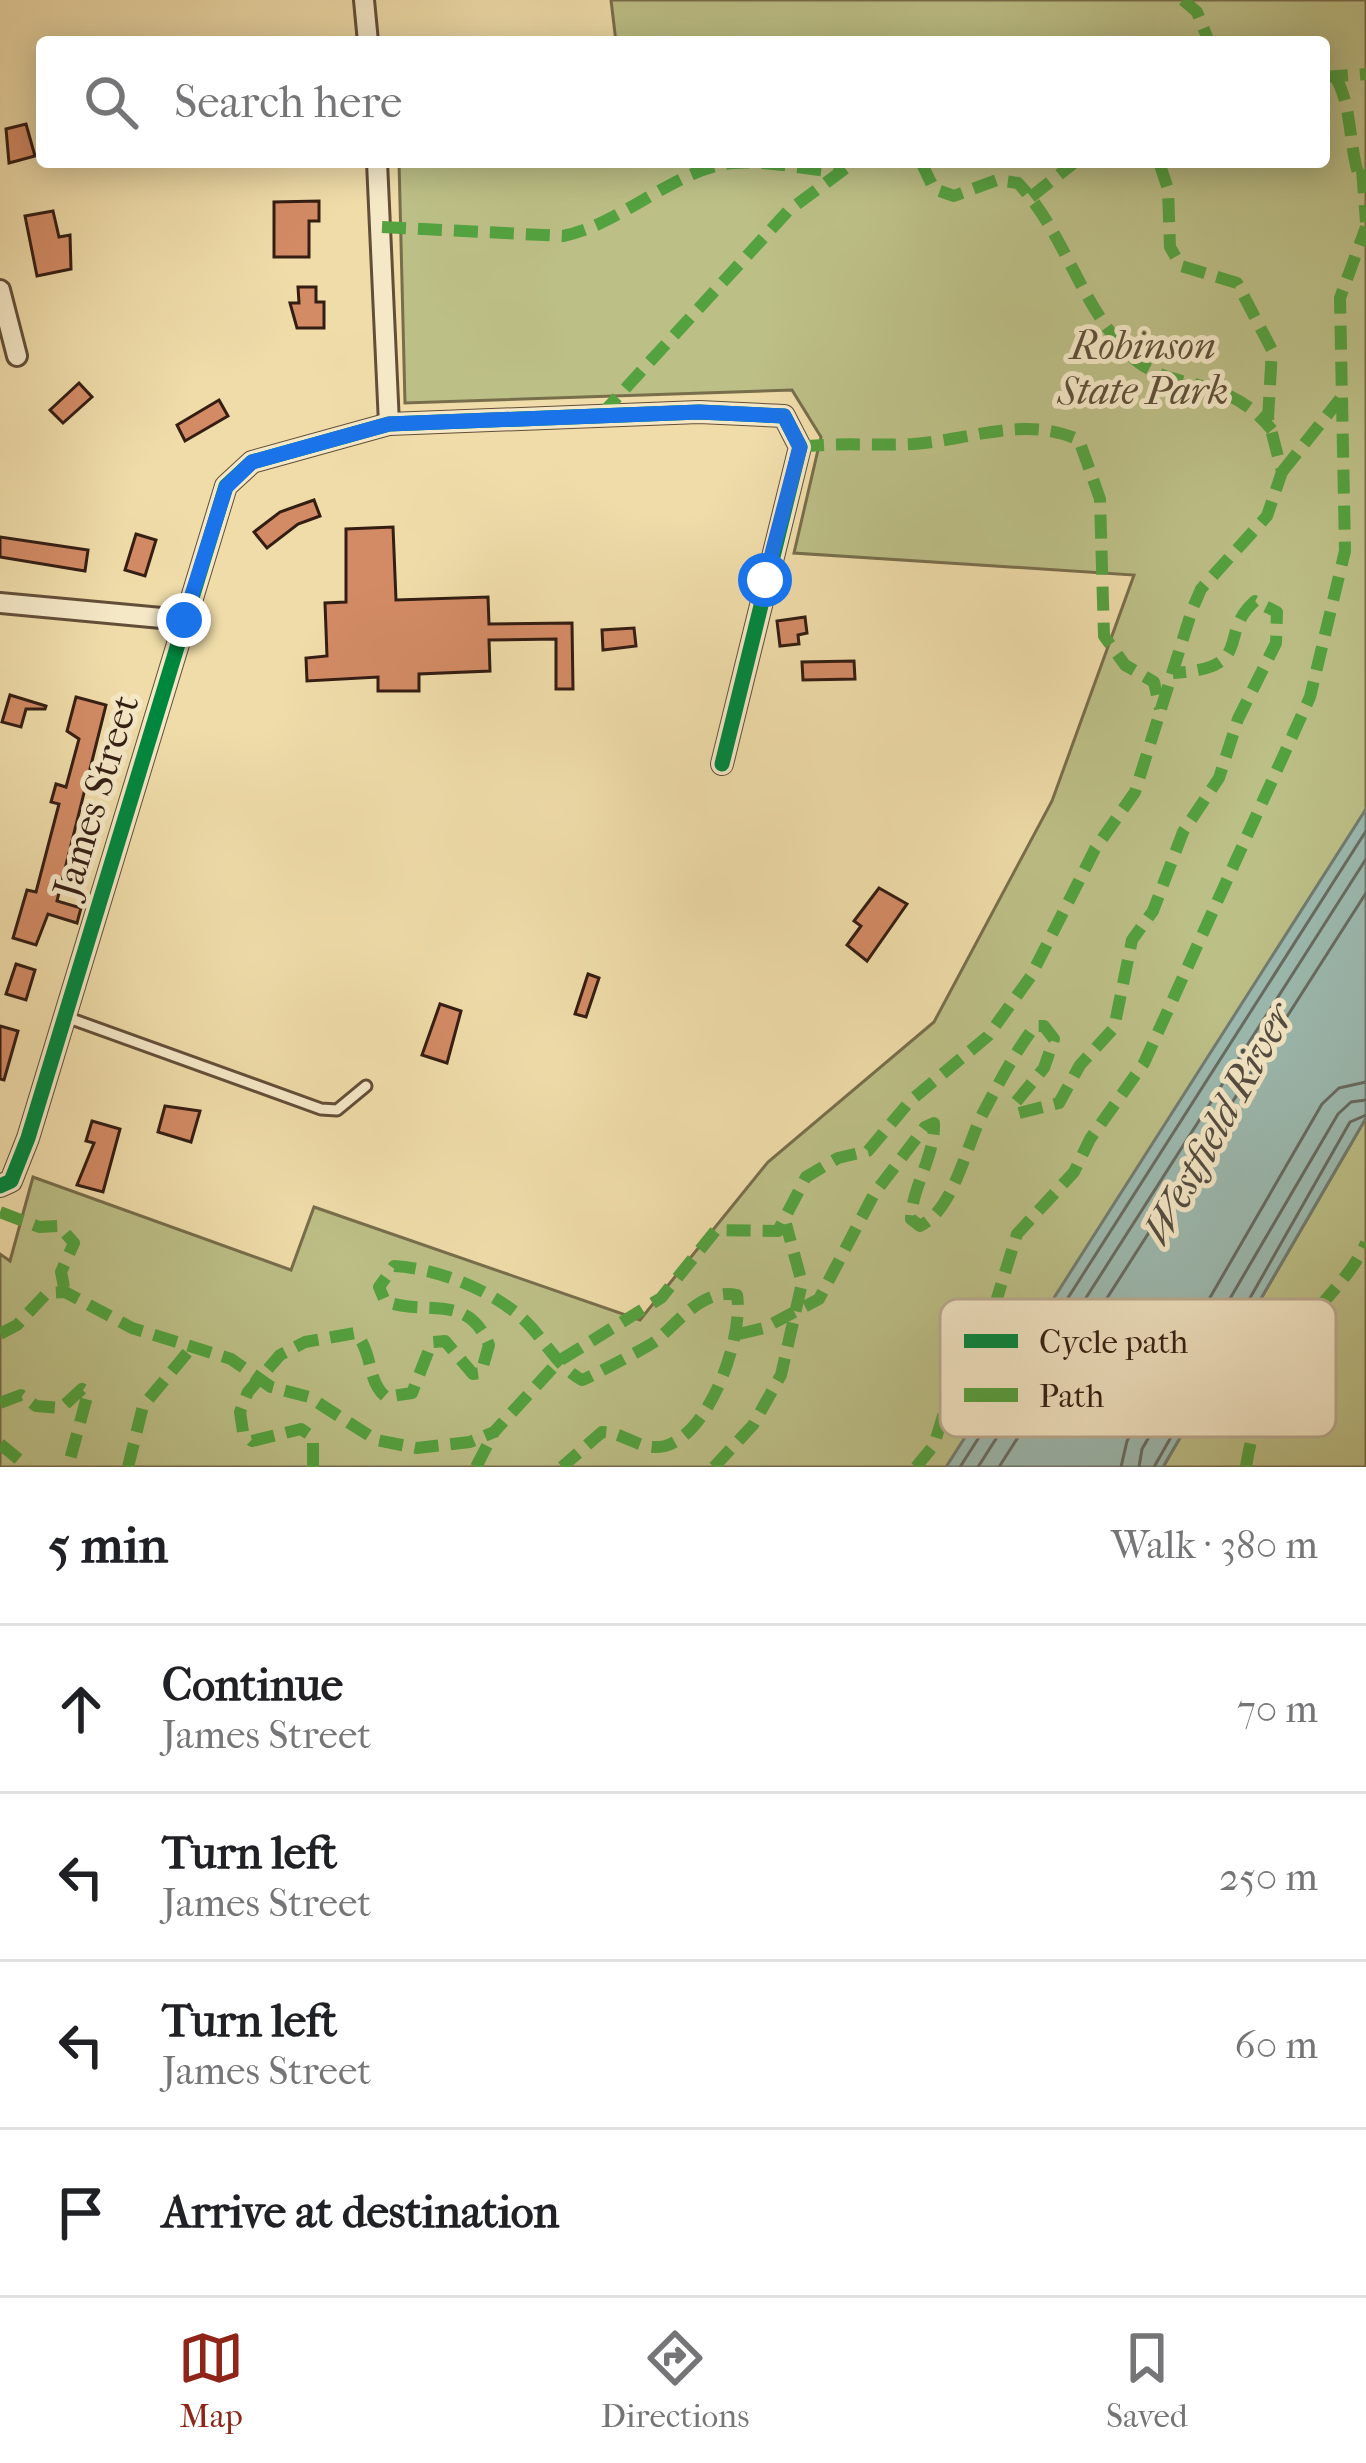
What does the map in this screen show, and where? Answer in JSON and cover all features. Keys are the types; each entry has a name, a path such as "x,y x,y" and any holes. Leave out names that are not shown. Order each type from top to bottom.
{"street":[{"path":"364,0 367,36"},
{"path":"377,168 389,424"},
{"path":"0,290 17,356"},
{"name":"James Street","path":"0,1186 11,1181 28,1138 226,487 252,462 389,424 699,412 784,416 800,447 722,764"},
{"path":"0,603 184,620"}],"lane":[{"path":"65,1016 321,1109 337,1110 366,1087"}],"green space":[{"name":"Robinson State Park","path":"611,0 1366,0 1366,948 1168,1299 940,1299 940,1437 1090,1437 1073,1467 0,1467 0,1254 10,1261 33,1177 291,1270 314,1207 640,1320 768,1162 934,1022 1052,801 1134,575 794,553 821,437 792,390 405,403 399,168 1330,168 1330,36 615,36"},
{"path":"1366,1118 1366,1467 1163,1467 1180,1437 1336,1437 1336,1299 1261,1299"}],"water":[{"name":"Westfield River","path":"1366,809 1366,1118 1261,1299 1053,1299"},
{"path":"965,1437 1180,1437 1163,1467 946,1467"}],"building":[{"path":"26,124 35,156 9,163 6,129"},
{"path":"319,201 319,221 309,221 309,257 274,257 274,202"},
{"path":"53,211 59,237 70,235 71,269 37,276 25,216"},
{"path":"298,287 316,287 316,302 324,302 324,328 297,328 290,303 299,303"},
{"path":"79,383 92,397 63,423 50,410"},
{"path":"219,400 228,416 185,441 177,425"},
{"path":"314,500 320,516 298,524 267,548 254,532 280,512"},
{"path":"393,527 396,600 488,597 489,624 572,623 573,689 556,689 556,639 489,640 490,671 419,674 419,691 378,691 378,677 307,681 306,658 327,656 325,603 346,602 346,529"},
{"path":"136,534 156,540 145,576 125,570"},
{"path":"0,537 88,550 85,571 0,557"},
{"path":"805,617 807,633 798,635 799,644 780,646 777,621"},
{"path":"634,628 636,646 603,650 602,630"},
{"path":"854,661 855,679 803,680 802,662"},
{"path":"10,695 45,709 26,709 21,727 2,722"},
{"path":"76,697 106,705 57,901 81,908 77,923 48,914 36,945 13,938 27,890 36,892 59,804 51,802 56,784 66,787 79,739 67,731"},
{"path":"879,888 907,904 867,961 847,945 861,926 854,921"},
{"path":"16,964 35,970 26,1000 6,994"},
{"path":"588,974 599,978 586,1017 575,1014"},
{"path":"440,1004 461,1011 447,1063 422,1055"},
{"path":"0,1026 18,1031 4,1080 0,1079"},
{"path":"165,1106 200,1111 191,1142 158,1132"},
{"path":"92,1121 120,1129 103,1192 77,1185 94,1143 86,1141"}],"marked path":[{"path":"1183,0 1197,12 1207,36"},
{"path":"1330,77 1366,74"},
{"path":"1336,78 1361,182"},
{"path":"382,227 563,236 585,230 709,168"},
{"path":"801,168 836,172"},
{"path":"601,415 788,211 846,168"},
{"path":"924,168 934,189 954,196 997,180 1018,183 1048,224 1097,313 1129,354 1162,375 1234,398 1272,430"},
{"path":"1031,197 1067,168"},
{"path":"0,1334 17,1325 47,1293 65,1292 132,1328 231,1359 271,1387 309,1397 376,1440 417,1448 470,1442 494,1432 559,1361 661,1298 716,1230 778,1231 806,1177 838,1158 868,1151 910,1101 988,1036 1031,976 1095,849 1135,792 1201,589 1267,516 1282,472 1268,418 1272,350 1237,283 1181,266 1170,247 1168,189 1161,168"},
{"path":"1362,169 1366,222"},
{"path":"997,1299 1017,1234 1074,1172 1090,1139 1144,1063 1310,697 1345,551 1340,298 1366,227"},
{"path":"1282,472 1340,399"},
{"path":"800,447 913,444 1018,429 1079,440 1100,499 1104,636 1125,665 1154,682 1160,709"},
{"path":"739,1334 764,1328 819,1299 874,1194 925,1127 934,1123 911,1219 920,1226 932,1218 950,1192 994,1093 1035,1026 1044,1026 1054,1039 1044,1068 1016,1102 1019,1113 1059,1103 1080,1065 1114,1028 1132,940 1153,911 1183,832 1219,778 1238,719 1276,643 1277,612 1255,601 1244,614 1226,657 1199,670 1173,673"},
{"path":"0,1212 39,1227 59,1226 74,1243 61,1272 65,1292"},
{"path":"714,1467 753,1425 781,1375 802,1283 786,1224"},
{"path":"1326,1299 1366,1243"},
{"path":"313,1467 313,1437 301,1429 252,1441 243,1432 240,1412 248,1392 280,1355 305,1342 355,1333 375,1383 386,1397 412,1393 432,1342 445,1341 473,1374 481,1373 489,1345 469,1318 444,1309 385,1301 379,1287 394,1266 445,1276 496,1299 523,1319 582,1380 653,1343 703,1301 737,1295 735,1334 720,1381 709,1404 681,1438 656,1447 602,1432 562,1467"},
{"path":"128,1467 143,1406 192,1347"},
{"path":"0,1403 21,1395 36,1406 61,1408 82,1389 88,1393 68,1467"},
{"path":"916,1467 934,1445 940,1426"},
{"path":"476,1467 494,1432"},
{"path":"1246,1467 1253,1437"},
{"path":"0,1444 28,1467"}],"cycle path":[{"path":"0,1186 11,1181 28,1138 226,486 252,462 389,424 699,412 784,416 800,447 722,764"}],"route":[{"path":"184,620 226,487 252,462 389,424 699,412 784,416 800,447 765,580"}]}
